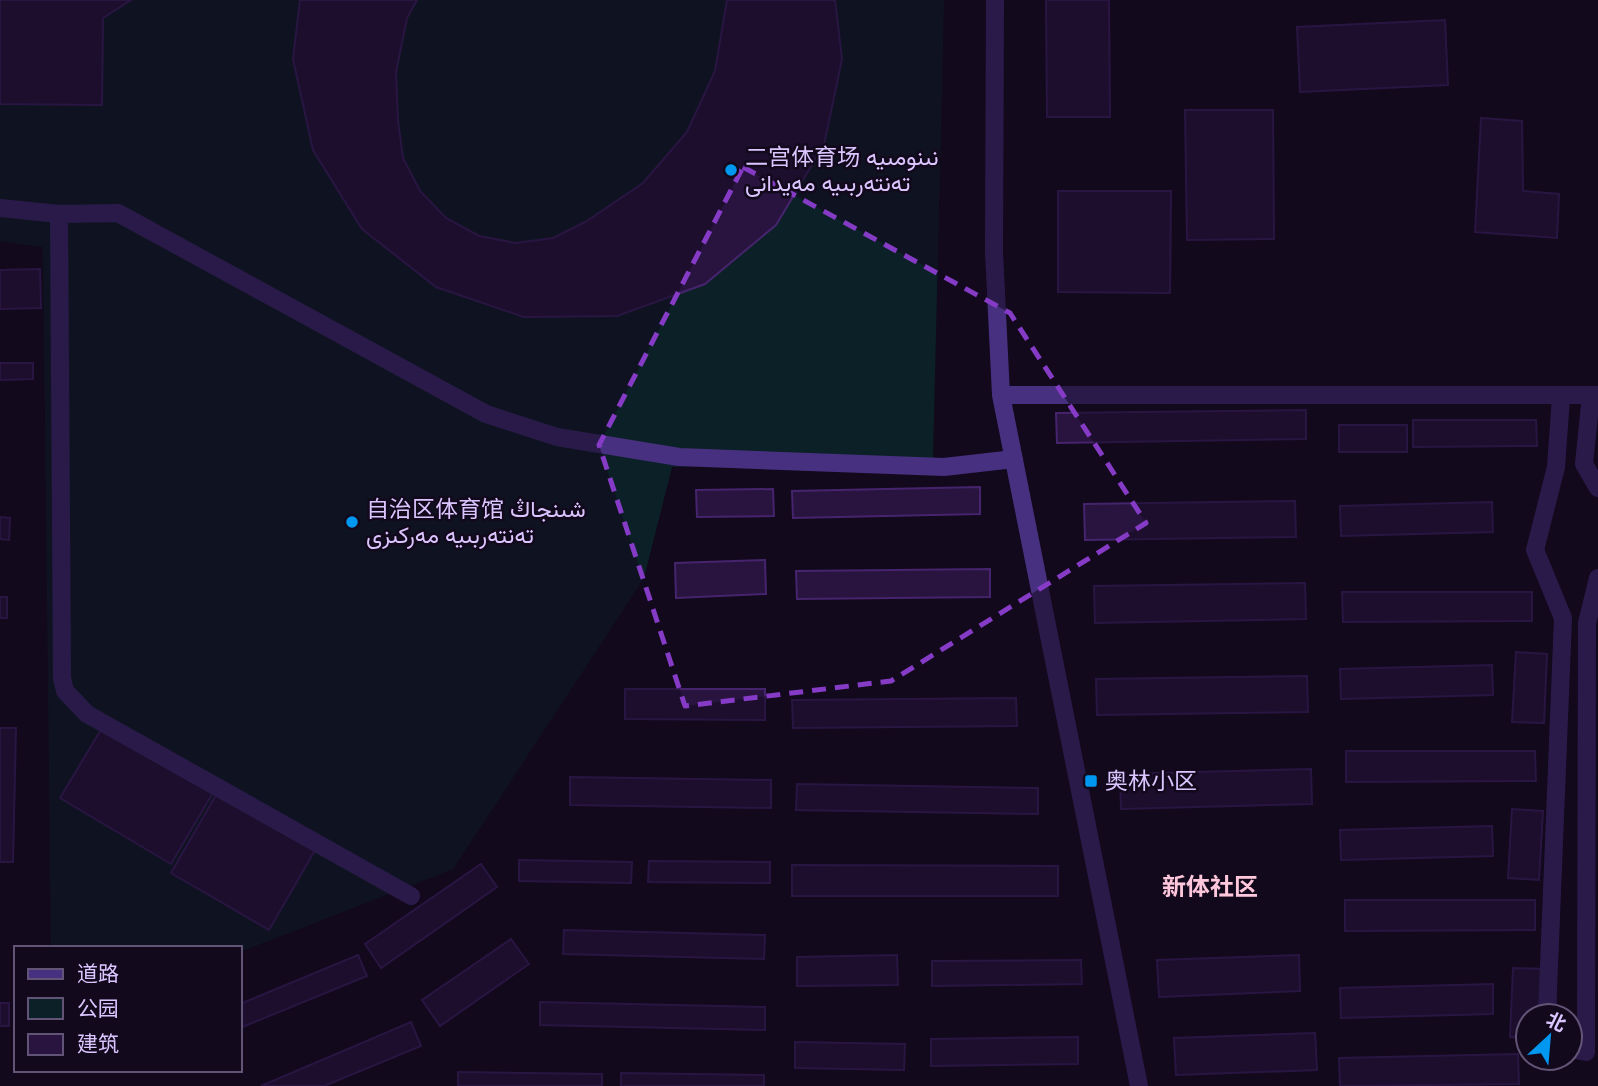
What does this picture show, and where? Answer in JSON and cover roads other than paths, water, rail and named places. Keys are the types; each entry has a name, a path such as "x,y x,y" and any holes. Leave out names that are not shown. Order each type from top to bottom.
{"street":[{"path":"995,0 994,252 1001,395 1139,1086"},
{"path":"0,208 59,214 118,213 486,414 557,437 679,457 944,467 1014,459"},
{"path":"59,214 62,678 65,691 87,714 411,896"},
{"path":"1001,395 1595,395 1584,464 1598,488"},
{"path":"1548,1002 1563,618 1535,550 1556,467 1561,397"},
{"path":"1584,1052 1587,623 1598,578"}],"place":[{"name":"二宫体育场 نىنومىيە تەنتەربىيە مەيدانى","path":"731,170"},
{"name":"自治区体育馆 شىنجاڭ تەنتەربىيە مەركىزى","path":"352,522"},
{"name":"奥林小区","path":"1091,781"}],"district":[{"name":"新体社区","path":"1210,886"}]}
